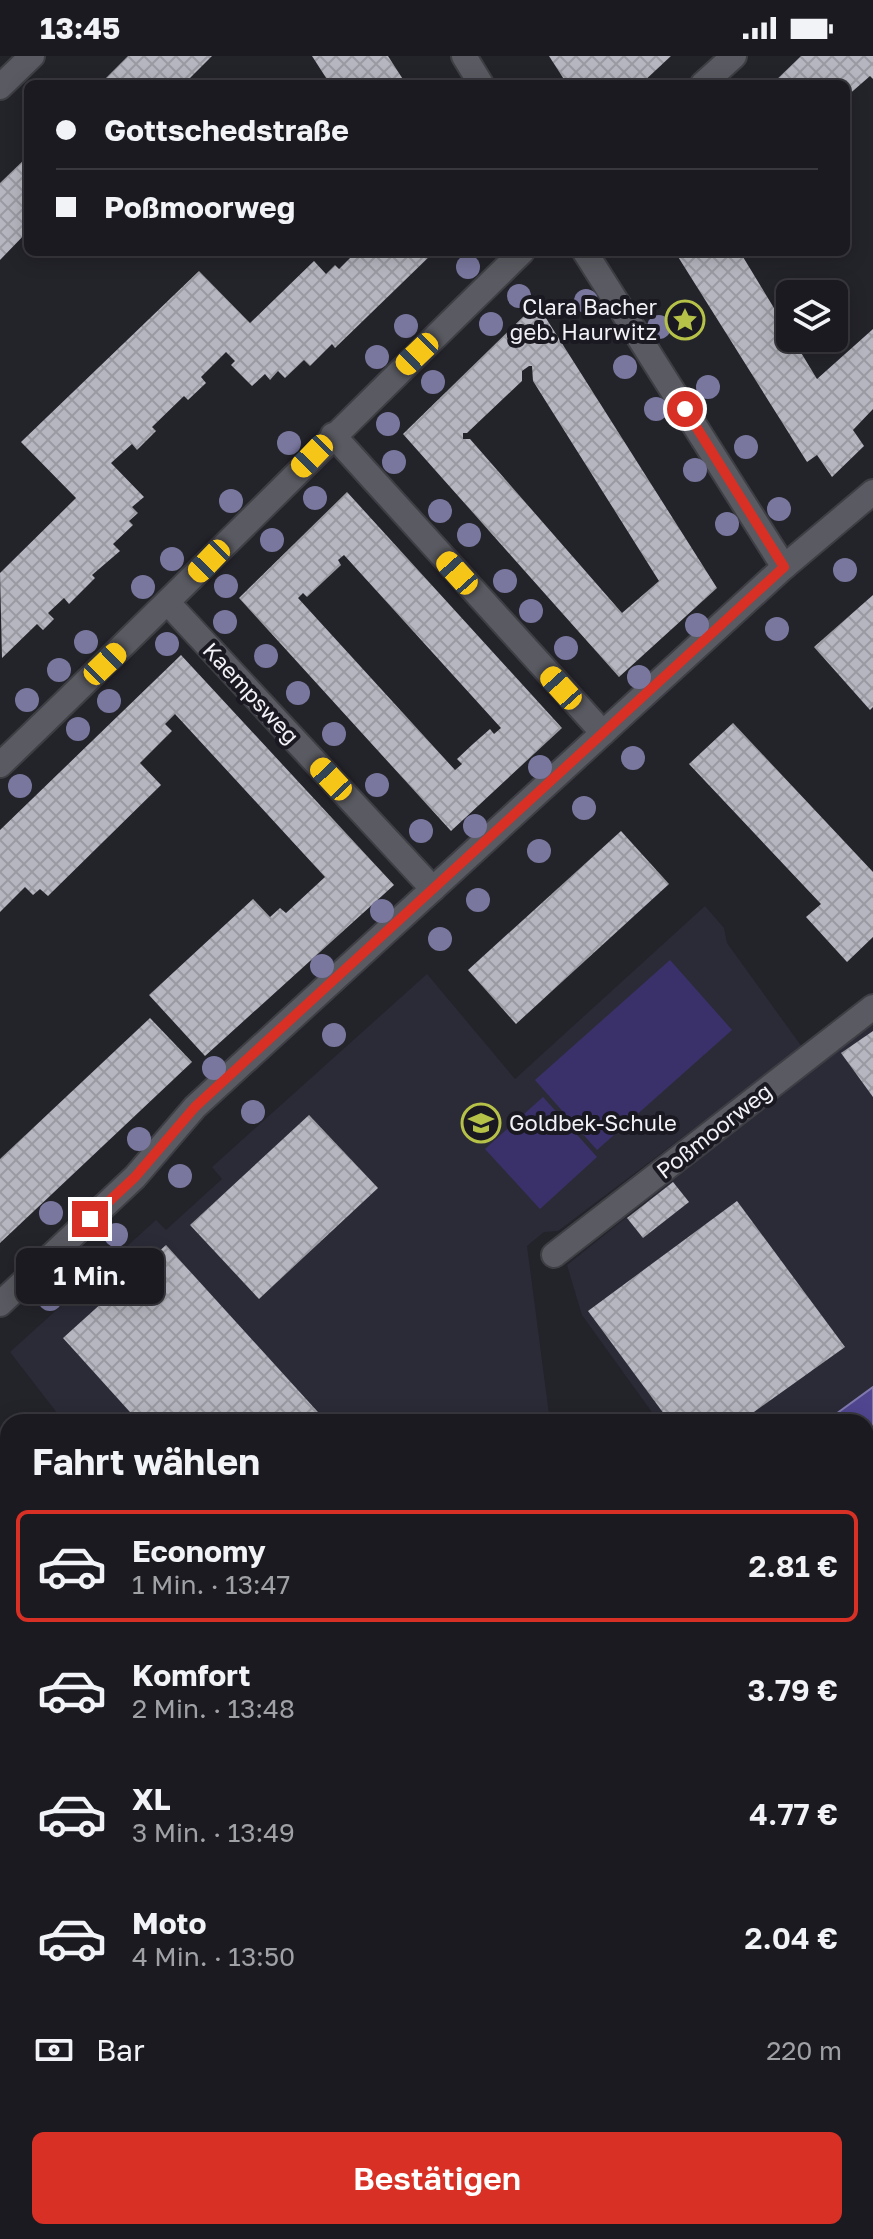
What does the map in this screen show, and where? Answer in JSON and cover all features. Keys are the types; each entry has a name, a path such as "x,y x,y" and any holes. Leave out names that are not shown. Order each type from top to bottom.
{"street":[{"path":"0,87 32,56"},
{"path":"464,56 479,80"},
{"path":"707,80 734,56"},
{"path":"0,765 518,256"},
{"path":"588,256 784,567"},
{"path":"333,435 603,733"},
{"path":"0,1304 135,1177 195,1107 784,567 873,492"},
{"name":"Kaempsweg","path":"168,603 433,889"},
{"name":"Poßmoorweg","path":"554,1255 873,1007"}],"shaded area":[{"name":"Goldbek-Schule","path":"705,906 724,928 727,943 802,1047 558,1231 544,1232 527,1246 549,1414 58,1414 10,1352 156,1220 166,1230 222,1179 212,1167 427,974 515,1079"},
{"path":"670,960 732,1030 597,1150 535,1080"},
{"path":"873,1020 873,1387 836,1414 653,1414 582,1315 567,1265"},
{"path":"543,1097 597,1157 540,1209 485,1149"},
{"path":"873,1387 873,1414 836,1414"}],"building":[{"path":"128,56 212,56 188,80 104,80"},
{"path":"312,56 388,56 403,80 327,80"},
{"path":"549,56 671,56 645,80 564,80"},
{"path":"801,56 873,56 873,79 870,76 850,94 850,80 776,80"},
{"path":"24,160 24,235 0,260 0,183"},
{"path":"352,256 430,256 335,348 332,344 310,366 304,360 285,378 278,371 270,380 265,374 252,386 231,365 235,361 226,352 201,377 206,383 188,400 184,396 152,427 156,431 137,450 132,444 111,463 144,497 132,507 138,513 129,521 133,525 113,544 120,551 92,575 95,578 69,604 64,598 48,613 54,619 43,630 37,624 2,658 0,573 76,498 21,442 199,271 250,323 314,261 326,274 335,265 339,269"},
{"path":"678,256 742,256 776,311 776,352 801,352 817,379 873,329 873,409 853,430 864,446 832,477 817,455 807,462"},
{"path":"527,313 544,315 717,588 619,677 403,434","holes":["532,366 533,381 659,581 622,613 470,439 463,439 463,433 467,433 522,381 522,371"]},
{"path":"347,492 562,728 451,831 239,598","holes":["344,555 501,728 494,734 490,729 473,744 457,759 462,764 455,770 298,598 303,593 307,597 341,565 338,560"]},
{"path":"873,595 873,707 870,710 814,647"},
{"path":"181,655 394,885 205,1056 149,995 253,899 270,917 280,908 286,913 325,877 175,714 165,724 172,731 140,763 161,785 48,896 40,889 33,895 25,887 0,912 0,830"},
{"path":"733,723 873,872 873,937 847,962 806,917 821,904 689,764"},
{"path":"621,831 669,884 516,1024 468,970"},
{"path":"150,1018 192,1062 0,1243 0,1159"},
{"path":"873,1031 873,1097 841,1053"},
{"path":"309,1115 378,1188 259,1299 190,1225"},
{"path":"673,1182 689,1202 643,1238 627,1218"},
{"path":"737,1201 845,1347 751,1414 664,1414 588,1311"},
{"path":"166,1245 320,1414 132,1414 63,1338"}],"place":[{"name":"Clara Bacher geb. Haurwitz","path":"685,320"},
{"name":"Goldbek-Schule","path":"481,1123"}],"route":[{"path":"90,1219 135,1177 195,1107 784,567 685,409"}]}
